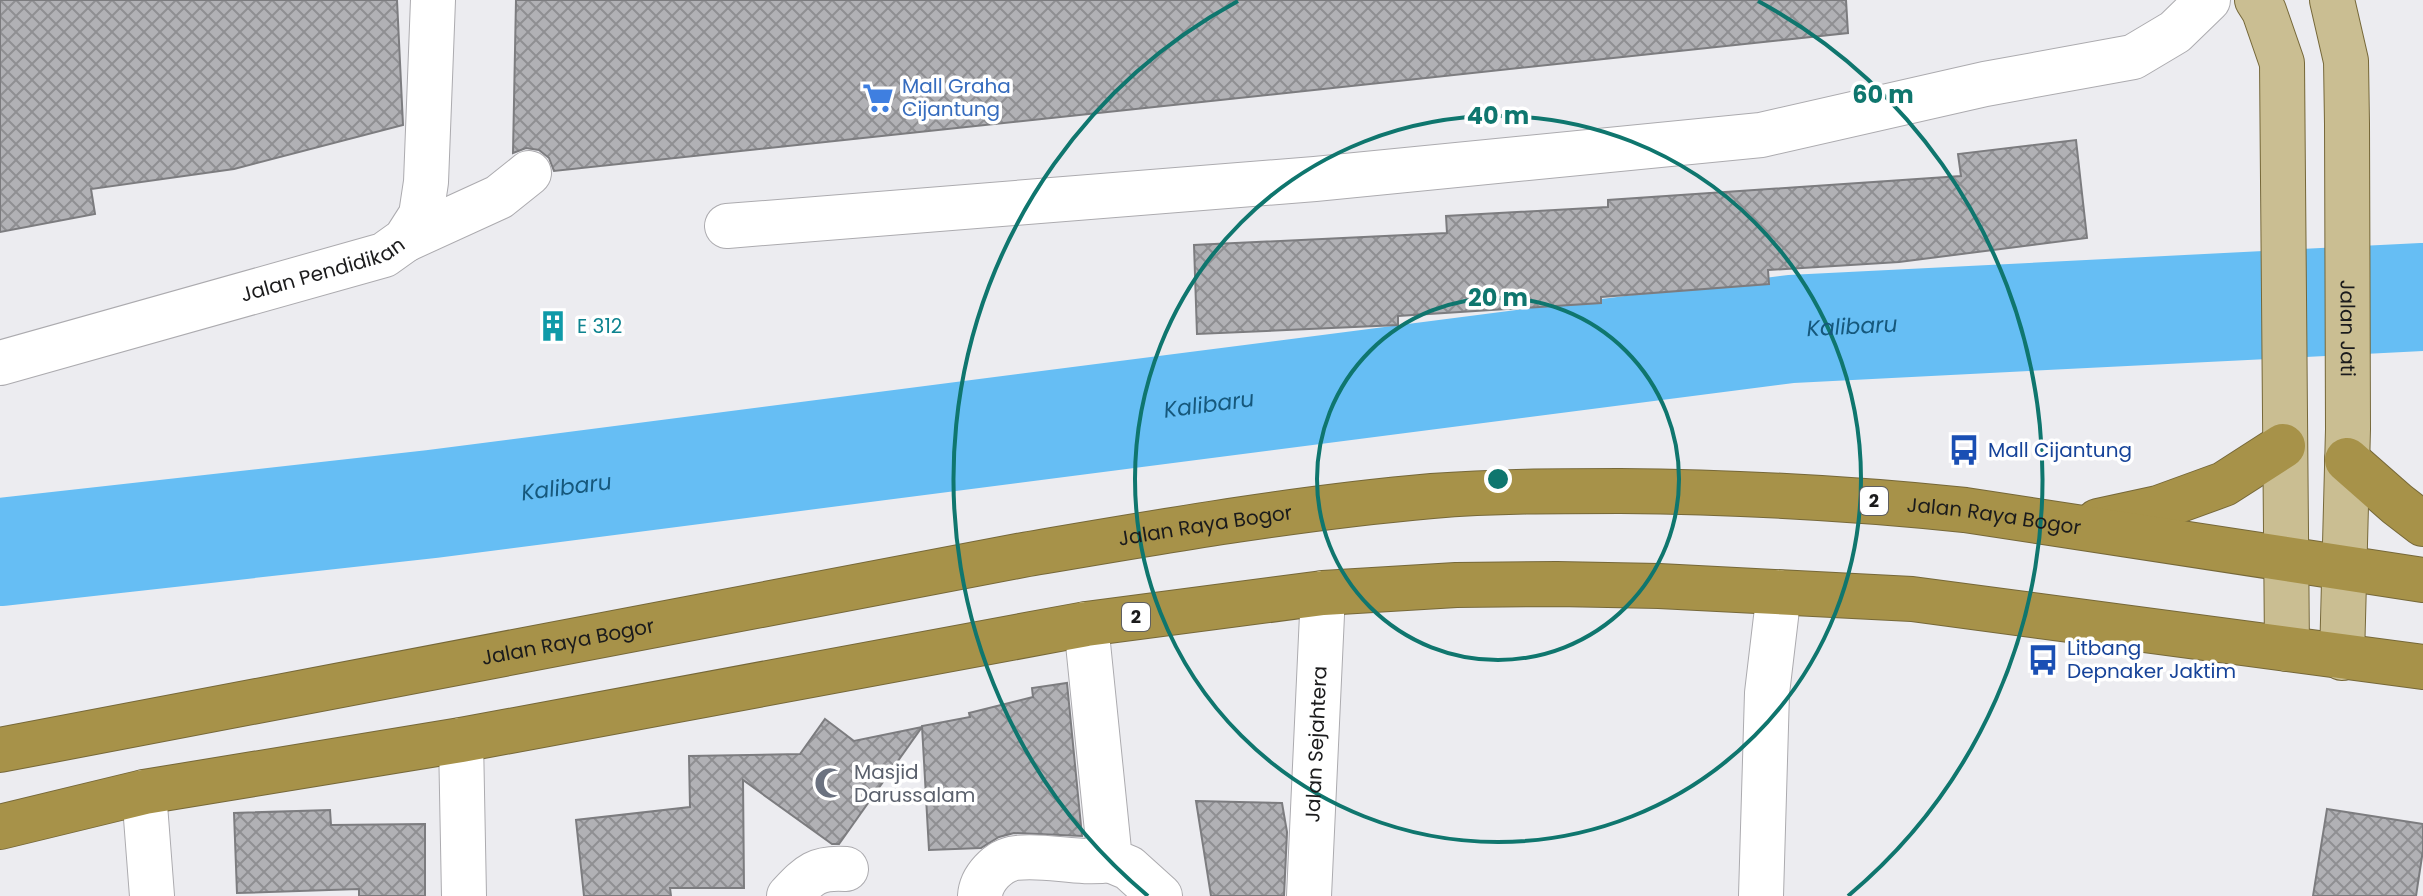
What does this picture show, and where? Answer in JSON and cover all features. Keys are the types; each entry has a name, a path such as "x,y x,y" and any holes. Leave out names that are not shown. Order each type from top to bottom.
{"highway":[{"path":"2072,526 2158,508 2224,484 2283,426"},
{"path":"2348,444 2397,504 2423,524"},
{"name":"Jalan Raya Bogor","path":"0,750 1023,555 1176,529 1432,496 1542,491 1813,497 1965,510 2423,580"},
{"name":"2","path":"0,827 144,792 461,740 1086,624 1323,593 1456,585 1557,584 1912,599 2423,667"}],"main road":[{"path":"2257,0 2264,11 2282,63 2287,649"},
{"name":"Jalan Jati","path":"2332,0 2346,61 2348,444 2342,658"}],"street":[{"name":"Jalan Pendidikan","path":"0,363 384,255 405,240 421,215 426,182 433,0"},
{"path":"727,226 1315,179 1761,135 1985,84 2133,57 2175,32 2208,0"},
{"path":"405,240 499,197 529,173"},
{"path":"1761,896 1767,693 1779,592"},
{"name":"Jalan Sejahtera","path":"1309,896 1323,593"},
{"path":"1086,624 1110,860"},
{"path":"461,740 464,896"},
{"path":"144,792 152,896"},
{"path":"980,896 981,885 990,874 1000,864 1015,858 1085,862 1110,860 1129,868 1160,896"},
{"path":"789,896 812,873 830,868 846,869"}],"building":[{"path":"0,0 397,0 403,125 234,169 91,189 95,214 0,232"},
{"name":"Mall Graha Cijantung","path":"516,0 1846,0 1848,33 554,171 549,158 539,150 526,148 513,153"},
{"path":"2076,140 2087,238 1899,262 1768,270 1769,284 1601,297 1601,303 1398,316 1398,325 1197,334 1194,245 1447,233 1446,216 1608,207 1608,200 1961,176 1958,154"},
{"path":"1067,683 1082,836 1014,833 999,837 981,848 929,850 922,726 970,717 969,713 1033,697 1032,688"},
{"path":"825,719 854,741 922,727 839,844 832,844 743,780 744,888 670,888 671,896 584,896 576,820 690,807 689,756 800,754"},
{"path":"1196,801 1282,803 1287,832 1284,896 1211,896"},
{"path":"2327,809 2423,824 2423,850 2416,896 2313,896"},
{"path":"330,810 331,825 425,824 425,896 359,896 359,889 237,893 234,813"}],"waterway":[{"name":"Kalibaru","path":"0,552 432,504 1791,329 2423,297"}],"place":[{"name":"Mall Graha Cijantung","path":"878,98"},
{"name":"E 312","path":"553,326"},
{"name":"Mall Cijantung","path":"1964,450"},
{"name":"Litbang Depnaker Jaktim","path":"2043,660"},
{"name":"Masjid Darussalam","path":"830,783"}]}
